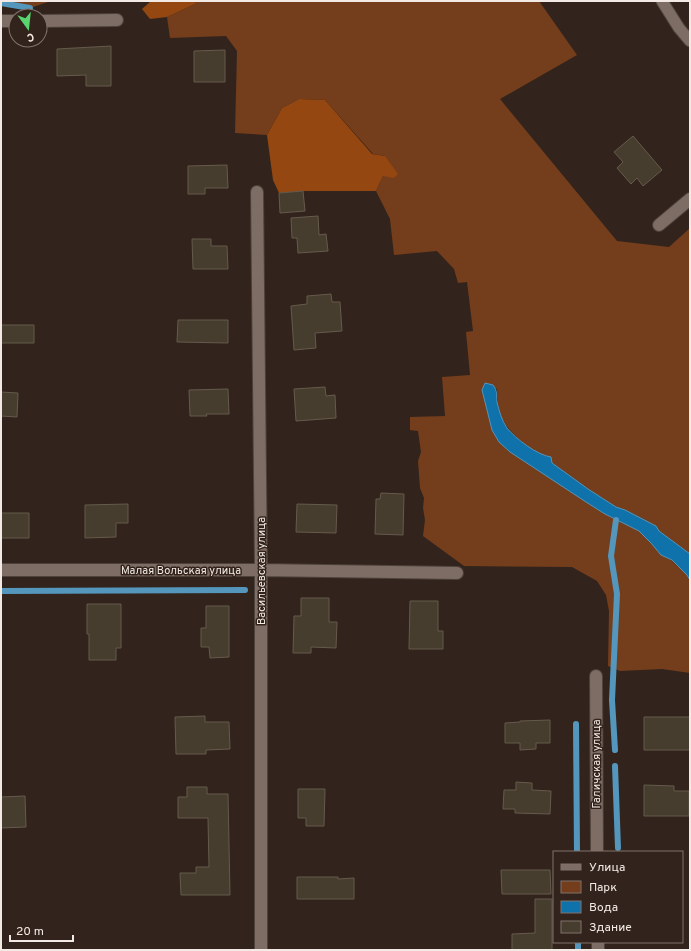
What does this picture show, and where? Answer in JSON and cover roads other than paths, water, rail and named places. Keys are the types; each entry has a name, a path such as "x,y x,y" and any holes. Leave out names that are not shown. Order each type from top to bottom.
{"street":[{"path":"48,21 117,20"},
{"name":"Васильевская улица","path":"257,192 261,570 262,950"},
{"path":"659,225 690,199"},
{"name":"Малая Вольская улица","path":"1,570 261,570 458,573"},
{"name":"Галичская улица","path":"596,676 597,851"}],"lane":[{"path":"662,1 679,28 690,41"}],"water":[{"path":"485,383 495,387 501,416 507,428 521,441 533,450 545,456 551,457 552,463 616,507 656,526 659,531 690,554 690,580 672,560 661,555 639,531 605,514 586,502 510,452 499,442 492,430 482,390"}],"waterway":[{"path":"1,3 30,8"},
{"path":"615,750 612,700 617,594 611,556 616,520"},
{"path":"1,591 245,590"},
{"path":"576,724 577,851"},
{"path":"615,766 618,848"},
{"path":"578,943 578,950"}]}
